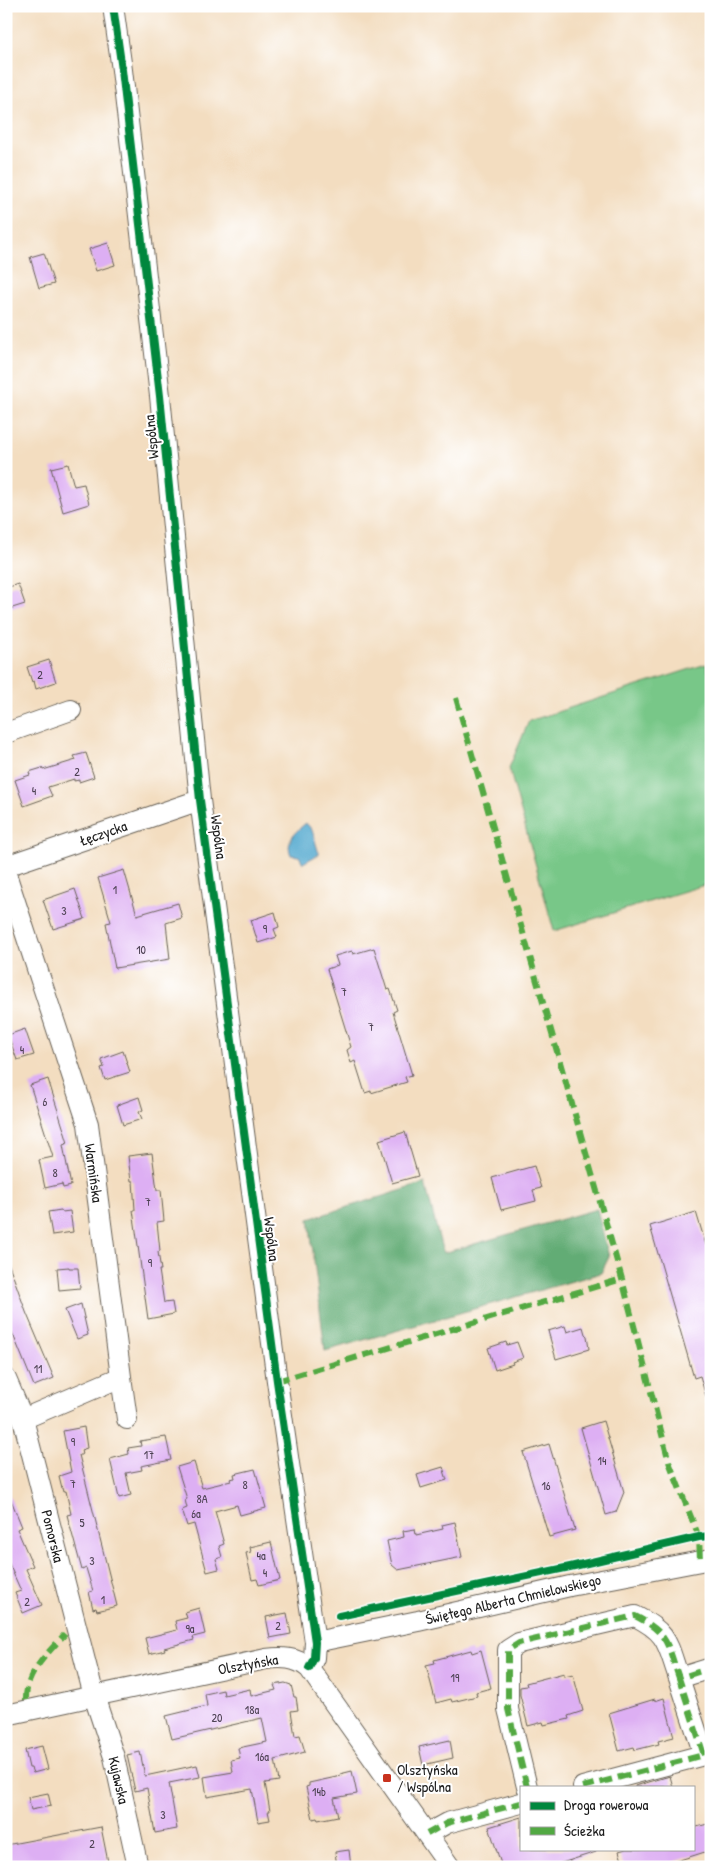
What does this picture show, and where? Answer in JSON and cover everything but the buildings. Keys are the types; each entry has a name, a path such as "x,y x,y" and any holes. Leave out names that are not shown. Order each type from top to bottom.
{"street":[{"name":"Wspólna","path":"113,6 160,396 200,800 277,1381 315,1642 314,1658 309,1668"},
{"path":"6,733 71,710"},
{"name":"Łęczycka","path":"6,866 200,800"},
{"name":"Warmińska","path":"6,874 88,1124 127,1419"},
{"path":"23,1419 121,1377"},
{"name":"Pomorska","path":"6,1379 23,1419 94,1696"},
{"name":"Świętego Alberta Chmielowskiego","path":"315,1642 570,1586 711,1559"},
{"path":"527,1786 508,1710 508,1650 519,1643 636,1616 652,1624 664,1635 707,1754 587,1786"},
{"name":"Olsztyńska","path":"6,1715 266,1659 285,1658 309,1668"},
{"path":"309,1668 450,1867"},
{"path":"679,1678 711,1668"},
{"name":"Kujawska","path":"94,1696 114,1757 138,1867"},
{"path":"426,1834 447,1823 520,1803"}],"green space":[{"path":"706,664 711,681 711,883 554,931 509,768 529,721"},
{"path":"425,1183 443,1253 597,1209 609,1257 601,1273 325,1351 309,1219"}],"water":[{"path":"306,823 312,830 319,854 303,863 299,856 291,855 289,845 295,833"}],"marked path":[{"path":"456,698 622,1279 669,1462 699,1537 700,1560"},
{"path":"277,1381 622,1279"},
{"path":"527,1786 508,1709 508,1650 519,1643 635,1616 655,1628 661,1634 669,1648 679,1678"},
{"path":"26,1700 29,1681 34,1672 45,1656 65,1634"},
{"path":"704,1755 679,1678 711,1668"},
{"path":"587,1786 711,1753"},
{"path":"427,1834 447,1823 520,1803"}],"cycle path":[{"path":"113,6 160,396 200,800 277,1381 315,1642 314,1658 309,1668"},
{"path":"339,1616 570,1567 699,1537 711,1536"}],"place":[{"name":"Olsztyńska / Wspólna","path":"387,1778"}]}
